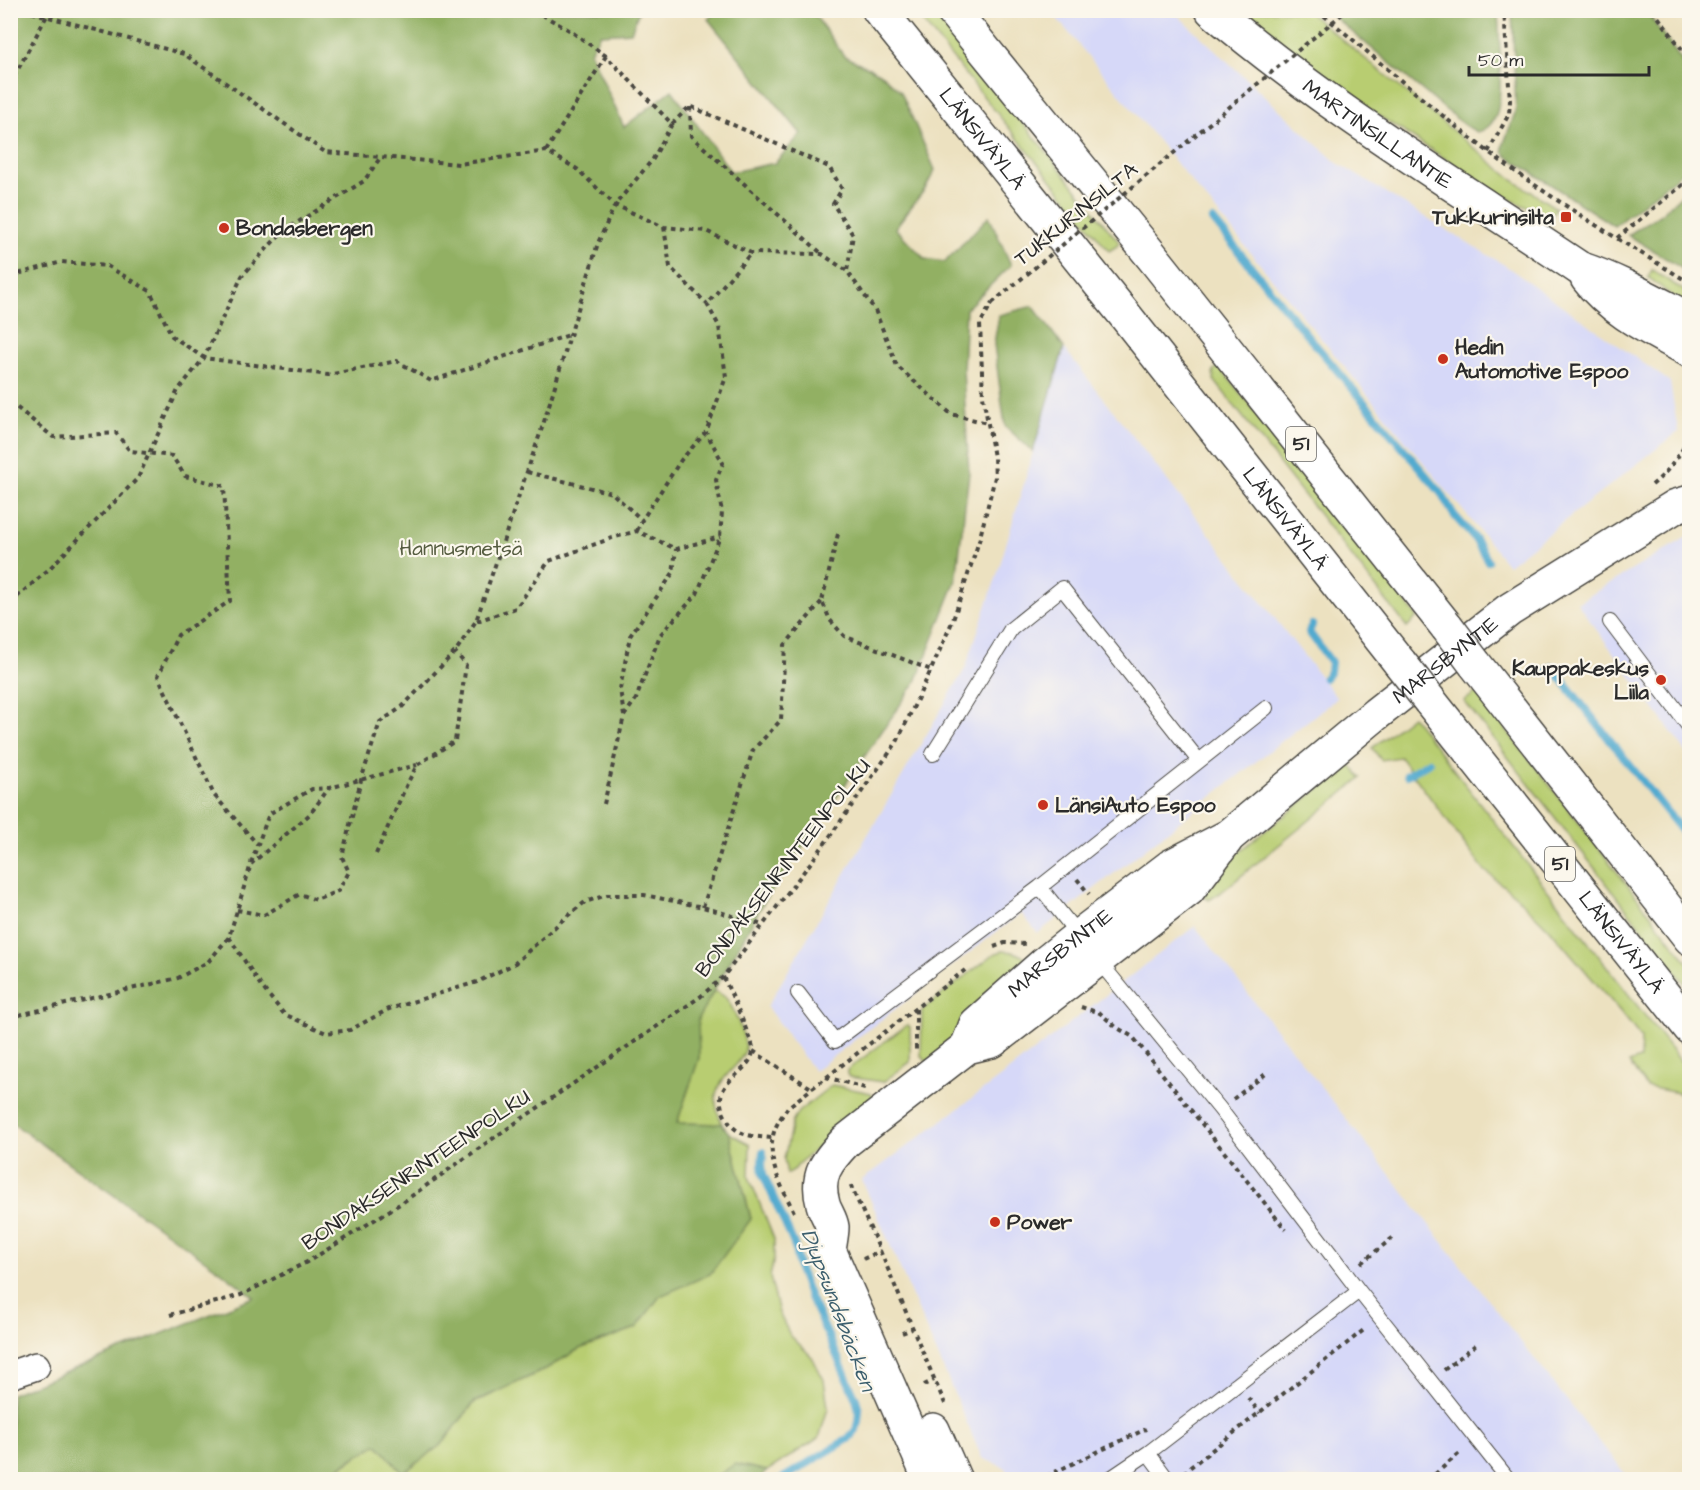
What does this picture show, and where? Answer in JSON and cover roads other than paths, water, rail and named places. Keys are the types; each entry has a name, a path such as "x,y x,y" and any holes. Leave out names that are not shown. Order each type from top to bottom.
{"main road":[{"name":"LÄNSIVÄYLÄ","path":"879,10 1124,314 1689,1028"},
{"name":"51","path":"952,10 1446,627 1689,938"},
{"name":"MARTINSILLANTIE","path":"1212,10 1253,45 1347,115 1579,268 1604,276 1689,320"},
{"name":"MARTINSILLANTIE","path":"1579,268 1597,291 1623,312 1689,351"},
{"name":"MARSBYNTIE","path":"955,1479 850,1243 832,1226 823,1204 821,1179 830,1158 846,1142 968,1047 976,1024 1036,971 1093,954 1171,866 1229,836 1376,714 1509,610 1685,496"},
{"name":"MARSBYNTIE","path":"832,1226 829,1250 930,1479"}],"street":[{"path":"10,1375 36,1366"}],"lane":[{"path":"933,754 1011,629 1062,588 1199,761"},
{"path":"1610,622 1689,728"},
{"path":"798,993 835,1041 1040,887 1266,708"},
{"path":"1040,887 1220,1109 1359,1291 1509,1479"},
{"path":"1108,1479 1148,1453 1359,1291"},
{"path":"1148,1453 1168,1479"}],"waterway":[{"path":"1213,220 1441,493 1454,515 1475,539 1488,561"},
{"path":"1312,625 1309,632 1331,662 1330,672 1325,678"},
{"path":"1547,670 1552,667 1690,841"},
{"path":"1407,775 1429,762"},
{"name":"Djupsundsbäcken","path":"763,1152 763,1174 794,1244 799,1269 809,1295 859,1410 856,1430 848,1439 780,1480"}],"place":[{"name":"Tukkurinsilta","path":"1566,217"},
{"name":"Bondasbergen","path":"224,228"},
{"name":"Hedin Automotive Espoo","path":"1443,359"},
{"name":"Kauppakeskus Liila","path":"1661,680"},
{"name":"LänsiAuto Espoo","path":"1043,805"},
{"name":"Power","path":"995,1222"}],"park label":[{"name":"Hannusmetsä","path":"461,548"}]}
